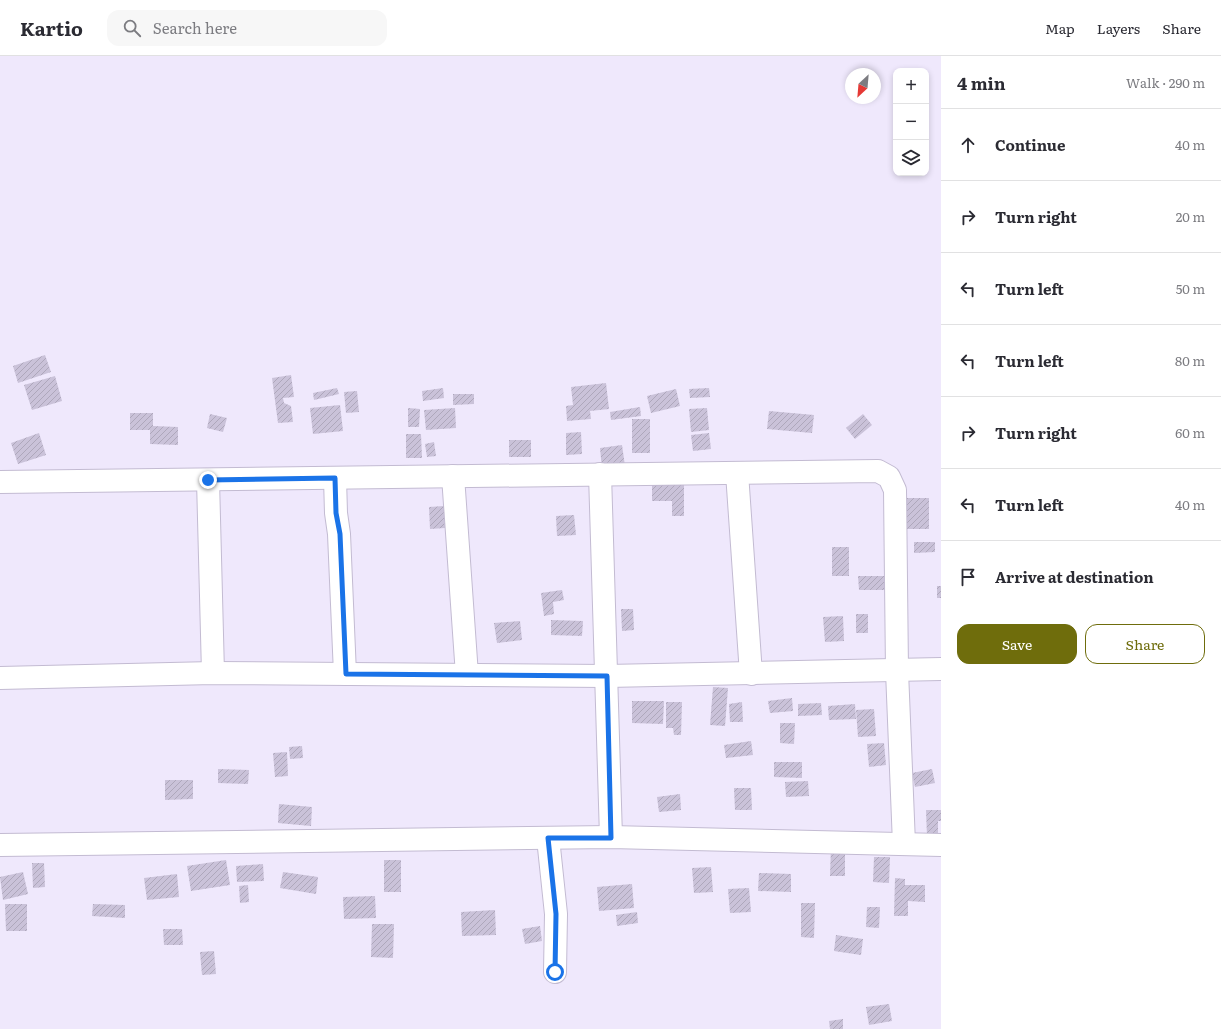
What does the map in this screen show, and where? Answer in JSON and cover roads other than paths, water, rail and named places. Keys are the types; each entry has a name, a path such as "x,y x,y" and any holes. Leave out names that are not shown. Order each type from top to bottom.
{"street":[{"path":"0,482 878,471 889,477 895,490 897,671 904,844"},
{"path":"737,473 751,674"},
{"path":"600,474 611,838"},
{"path":"453,476 467,675"},
{"path":"335,478 336,513 340,534 346,674"},
{"path":"208,480 213,672"},
{"path":"0,678 213,672 607,676 941,669"},
{"path":"548,838 556,914 555,972"},
{"path":"0,845 611,838 941,845"}]}
